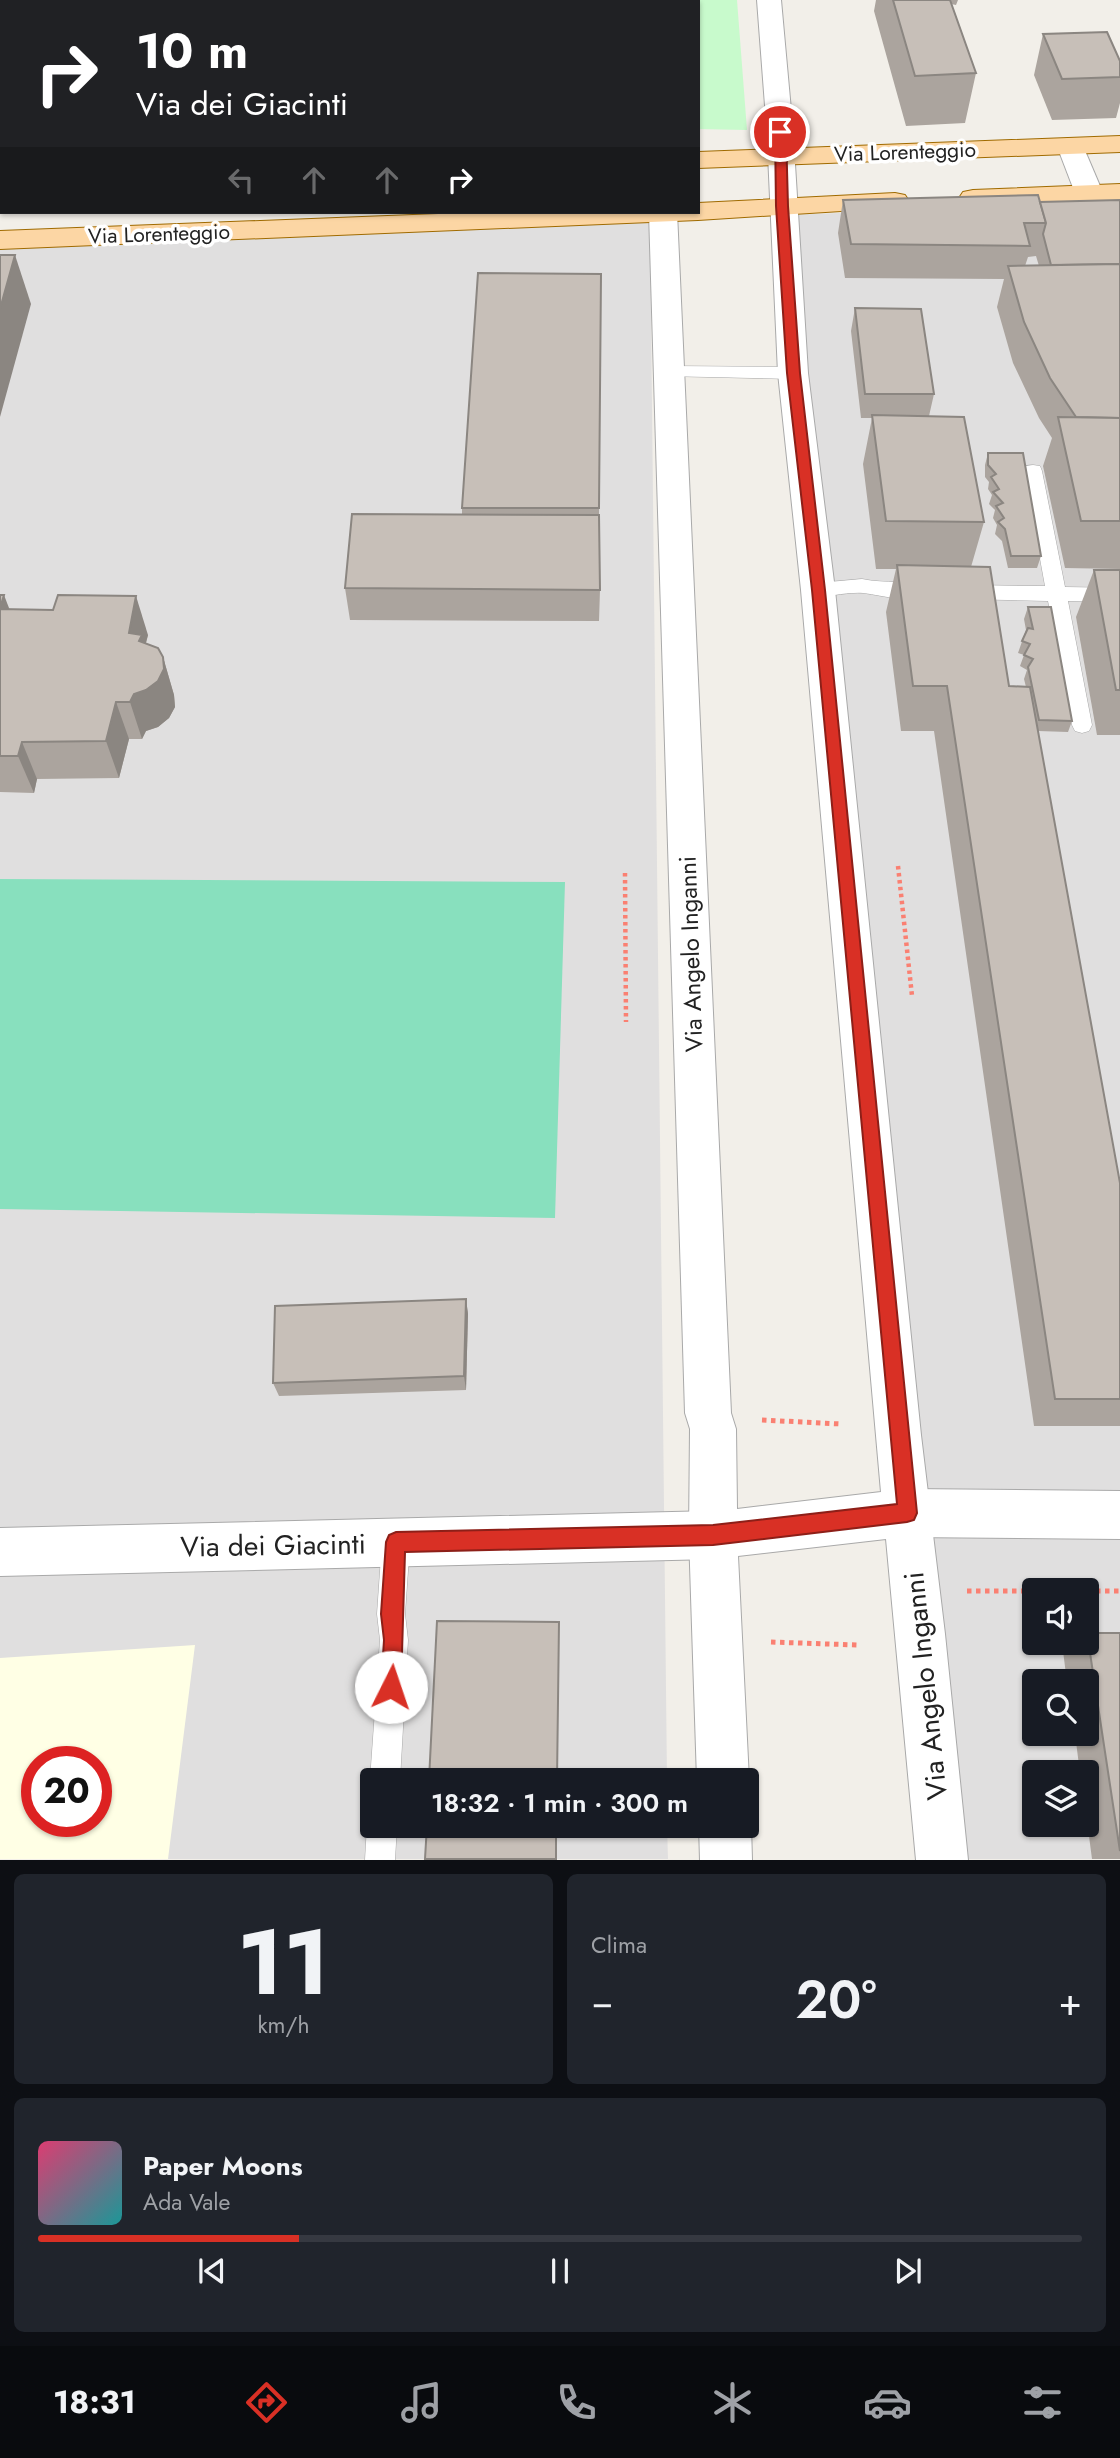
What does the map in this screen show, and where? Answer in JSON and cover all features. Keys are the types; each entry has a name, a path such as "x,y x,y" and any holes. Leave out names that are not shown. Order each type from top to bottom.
{"main road":[{"name":"Via Lorenteggio","path":"700,160 1120,144"},
{"name":"Via Lorenteggio","path":"700,212 1120,192"},
{"name":"Via Lorenteggio","path":"0,240 186,222 610,214"}],"street":[{"name":"Via Angelo Inganni","path":"769,0 782,157 782,206 793,373 818,590 942,1860"},
{"path":"1070,146 1089,193"},
{"name":"Via Angelo Inganni","path":"663,214 708,1413 713,1429 713,1535 723,1768"},
{"path":"713,1535 907,1513 1120,1515"},
{"name":"Via dei Giacinti","path":"0,1552 713,1535"},
{"path":"725,1838 726,1860"}],"lane":[{"path":"669,372 793,373"},
{"path":"1033,471 1082,725"},
{"path":"818,590 862,586 883,591 1120,595"},
{"path":"386,1768 394,1640 391,1614 396,1542"},
{"path":"380,1860 381,1838"}],"path":[{"path":"898,866 912,996"},
{"path":"625,873 626,1022"},
{"path":"755,1420 841,1424"},
{"path":"921,1633 968,1590 1022,1591"},
{"path":"1099,1591 1120,1591"},
{"path":"768,1642 857,1645"}],"shaded area":[{"path":"1120,202 1120,1859 946,1859 788,215"},
{"path":"650,222 667,1768 360,1768 360,1838 667,1838 668,1859 0,1859 0,249"},
{"path":"195,1645 168,1859 0,1859 0,1658"}],"green space":[{"path":"700,0 737,0 747,130 700,129"},
{"path":"0,879 565,882 555,1218 0,1209"}],"building":[{"path":"893,0 950,0 976,73 915,76"},
{"path":"1107,32 1120,61 1120,77 1062,79 1043,34"},
{"path":"1038,195 1046,223 1024,223 1030,246 851,244 843,200"},
{"path":"1120,200 1120,264 1051,265 1043,234 1046,223 1040,202"},
{"path":"0,255 15,255 0,309"},
{"path":"1120,264 1120,418 1076,417 1050,378 1024,322 1008,266"},
{"path":"478,273 601,274 599,508 462,508"},
{"path":"855,308 921,309 934,394 865,394"},
{"path":"872,415 964,417 984,522 886,521"},
{"path":"1058,417 1120,418 1120,521 1081,521"},
{"path":"988,453 1023,453 1041,556 1011,556 1005,529 998,522 1004,518 996,506 1003,503 993,492 999,489 991,477 996,474 988,465"},
{"path":"352,514 599,515 600,590 345,588"},
{"path":"897,565 990,567 1009,686 1030,687 1120,1183 1120,1399 1055,1399 947,686 913,686"},
{"path":"1094,570 1120,570 1120,690 1116,690"},
{"path":"58,595 136,596 129,633 142,635 139,641 158,648 163,657 164,669 158,681 146,690 134,694 130,702 116,702 106,741 22,742 18,756 0,756 0,609 53,610"},
{"path":"1028,607 1051,607 1072,721 1039,720 1028,667 1033,659 1024,655 1030,644 1022,641 1028,628 1033,629"},
{"path":"466,1299 464,1376 273,1383 275,1306"},
{"path":"437,1621 559,1622 557,1768 430,1768"},
{"path":"1099,1633 1120,1633 1120,1851 1099,1712 1099,1669 1092,1669 1090,1655 1099,1655"},
{"path":"426,1838 556,1838 556,1859 425,1859"}],"route":[{"path":"391,1687 394,1640 391,1614 396,1542 713,1535 907,1513 818,590 793,373 780,132"}]}
